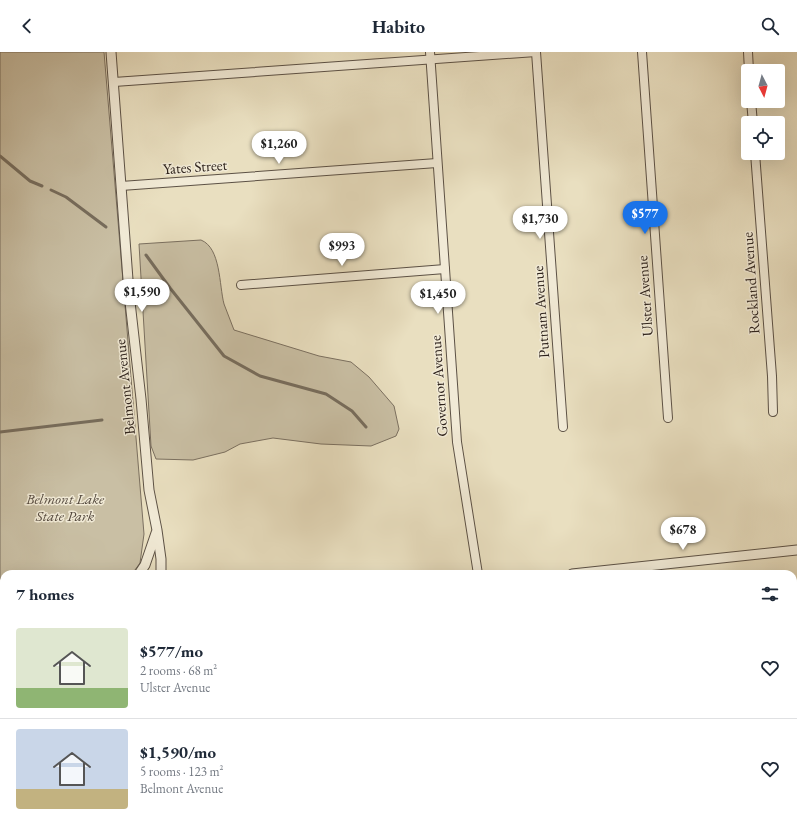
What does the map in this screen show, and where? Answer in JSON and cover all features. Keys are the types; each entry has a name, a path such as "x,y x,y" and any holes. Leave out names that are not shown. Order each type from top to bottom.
{"street":[{"name":"Belmont Avenue","path":"111,52 129,293 141,398 149,490 157,530 161,570"},
{"path":"114,82 431,56 536,52"},
{"name":"Putnam Avenue","path":"536,52 563,427"},
{"name":"Ulster Avenue","path":"642,52 668,418"},
{"path":"748,52 749,64"},
{"name":"Governor Avenue","path":"431,56 437,163 457,442 477,570"},
{"name":"Rockland Avenue","path":"756,160 772,376 773,412"},
{"name":"Yates Street","path":"122,186 437,163"},
{"path":"241,285 445,270"},
{"path":"142,570 145,565 157,530"},
{"path":"610,570 797,550"}],"green space":[{"name":"Belmont Lake State Park","path":"0,52 104,52 144,534 140,563 135,570 0,570"},
{"path":"201,240 208,244 216,259 224,304 234,330 319,356 351,362 369,377 394,406 399,429 396,436 371,446 321,444 273,438 240,444 225,452 193,460 156,459 151,446 139,244"}],"waterway":[{"path":"0,156 30,181 42,186"},
{"path":"51,190 66,197 106,227"},
{"path":"146,255 224,356 260,376 326,394 352,411 366,427"},
{"path":"0,432 102,420"}]}
